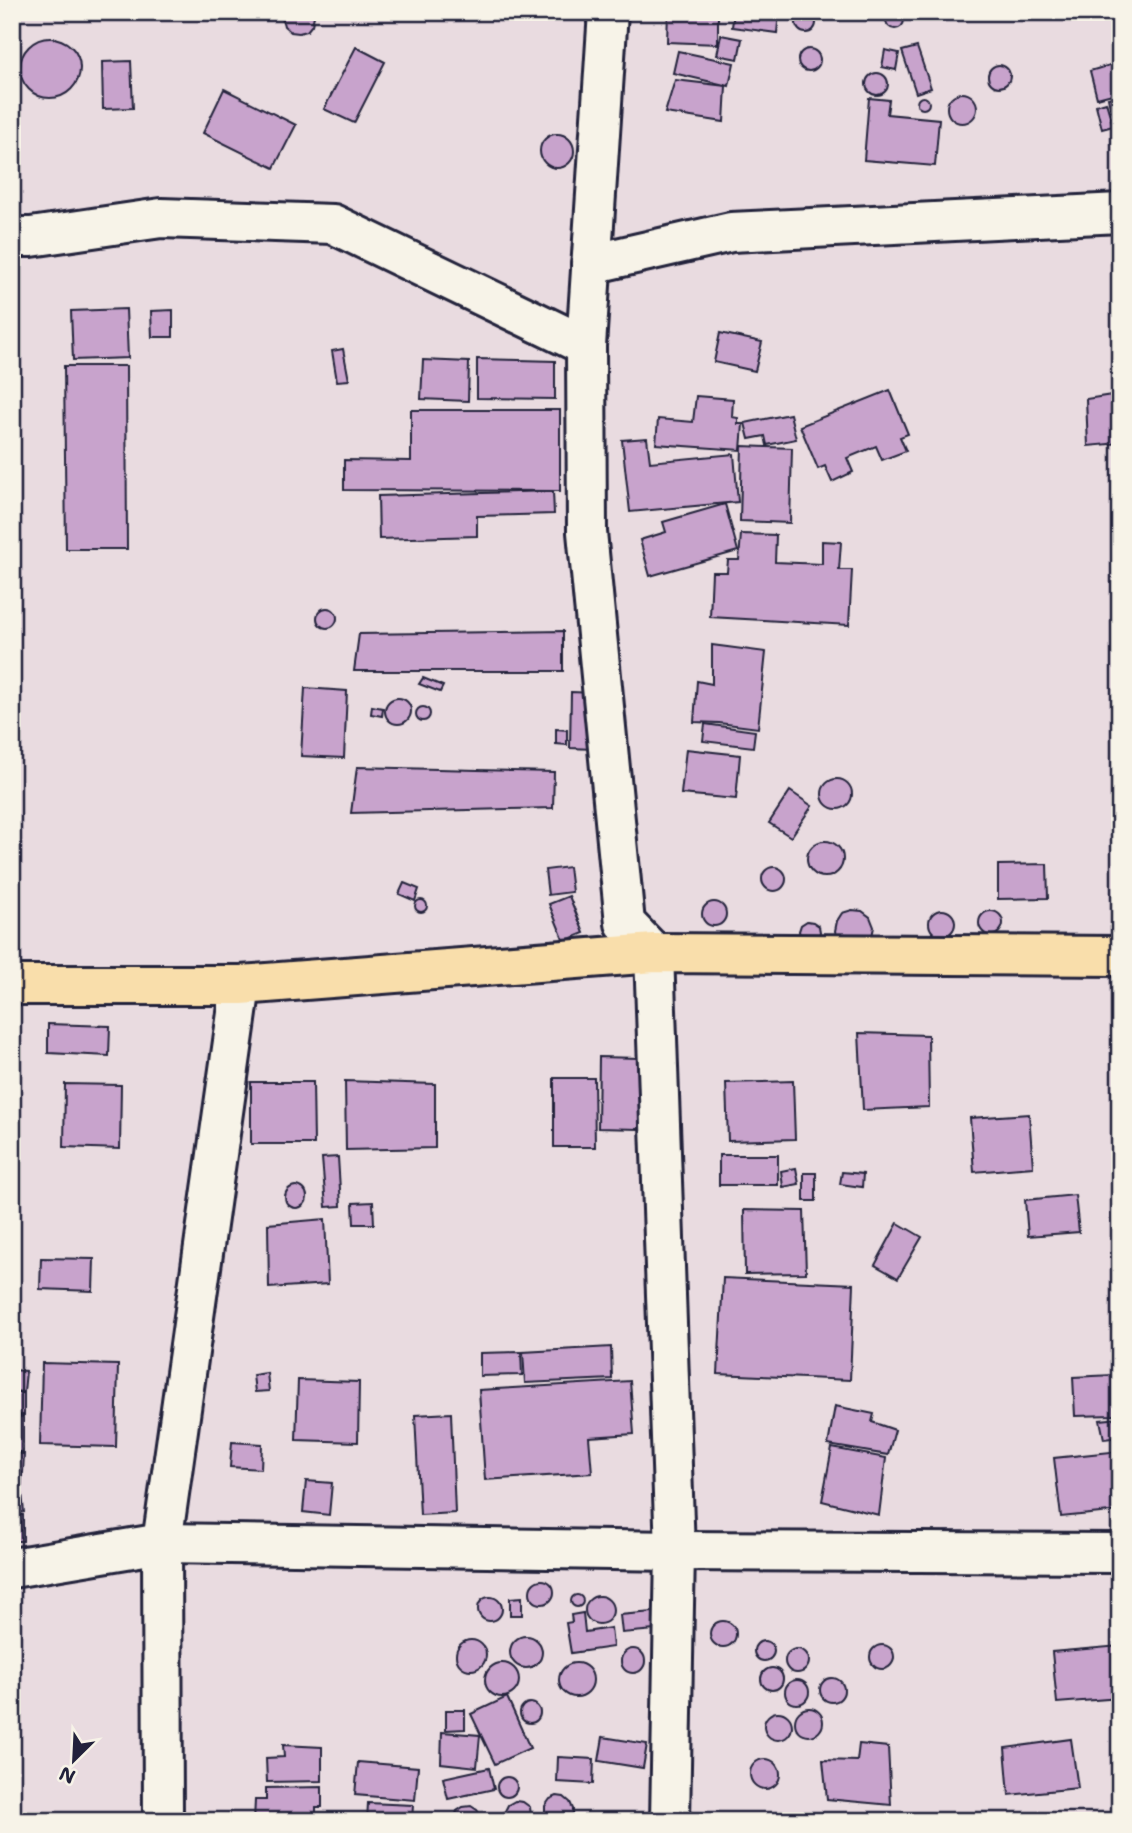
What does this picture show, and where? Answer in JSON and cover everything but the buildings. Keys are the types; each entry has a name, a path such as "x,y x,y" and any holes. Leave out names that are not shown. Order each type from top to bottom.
{"main road":[{"path":"12,985 241,985 654,953 1120,956"}],"street":[{"path":"608,12 586,346 587,532 625,923 654,953 675,1551 670,1821"},
{"path":"591,264 732,232 1120,213"},
{"path":"12,237 31,237 161,218 333,224 586,346"},
{"path":"163,1821 162,1543 241,985"},
{"path":"12,1568 162,1543 675,1551 1120,1553"}]}
